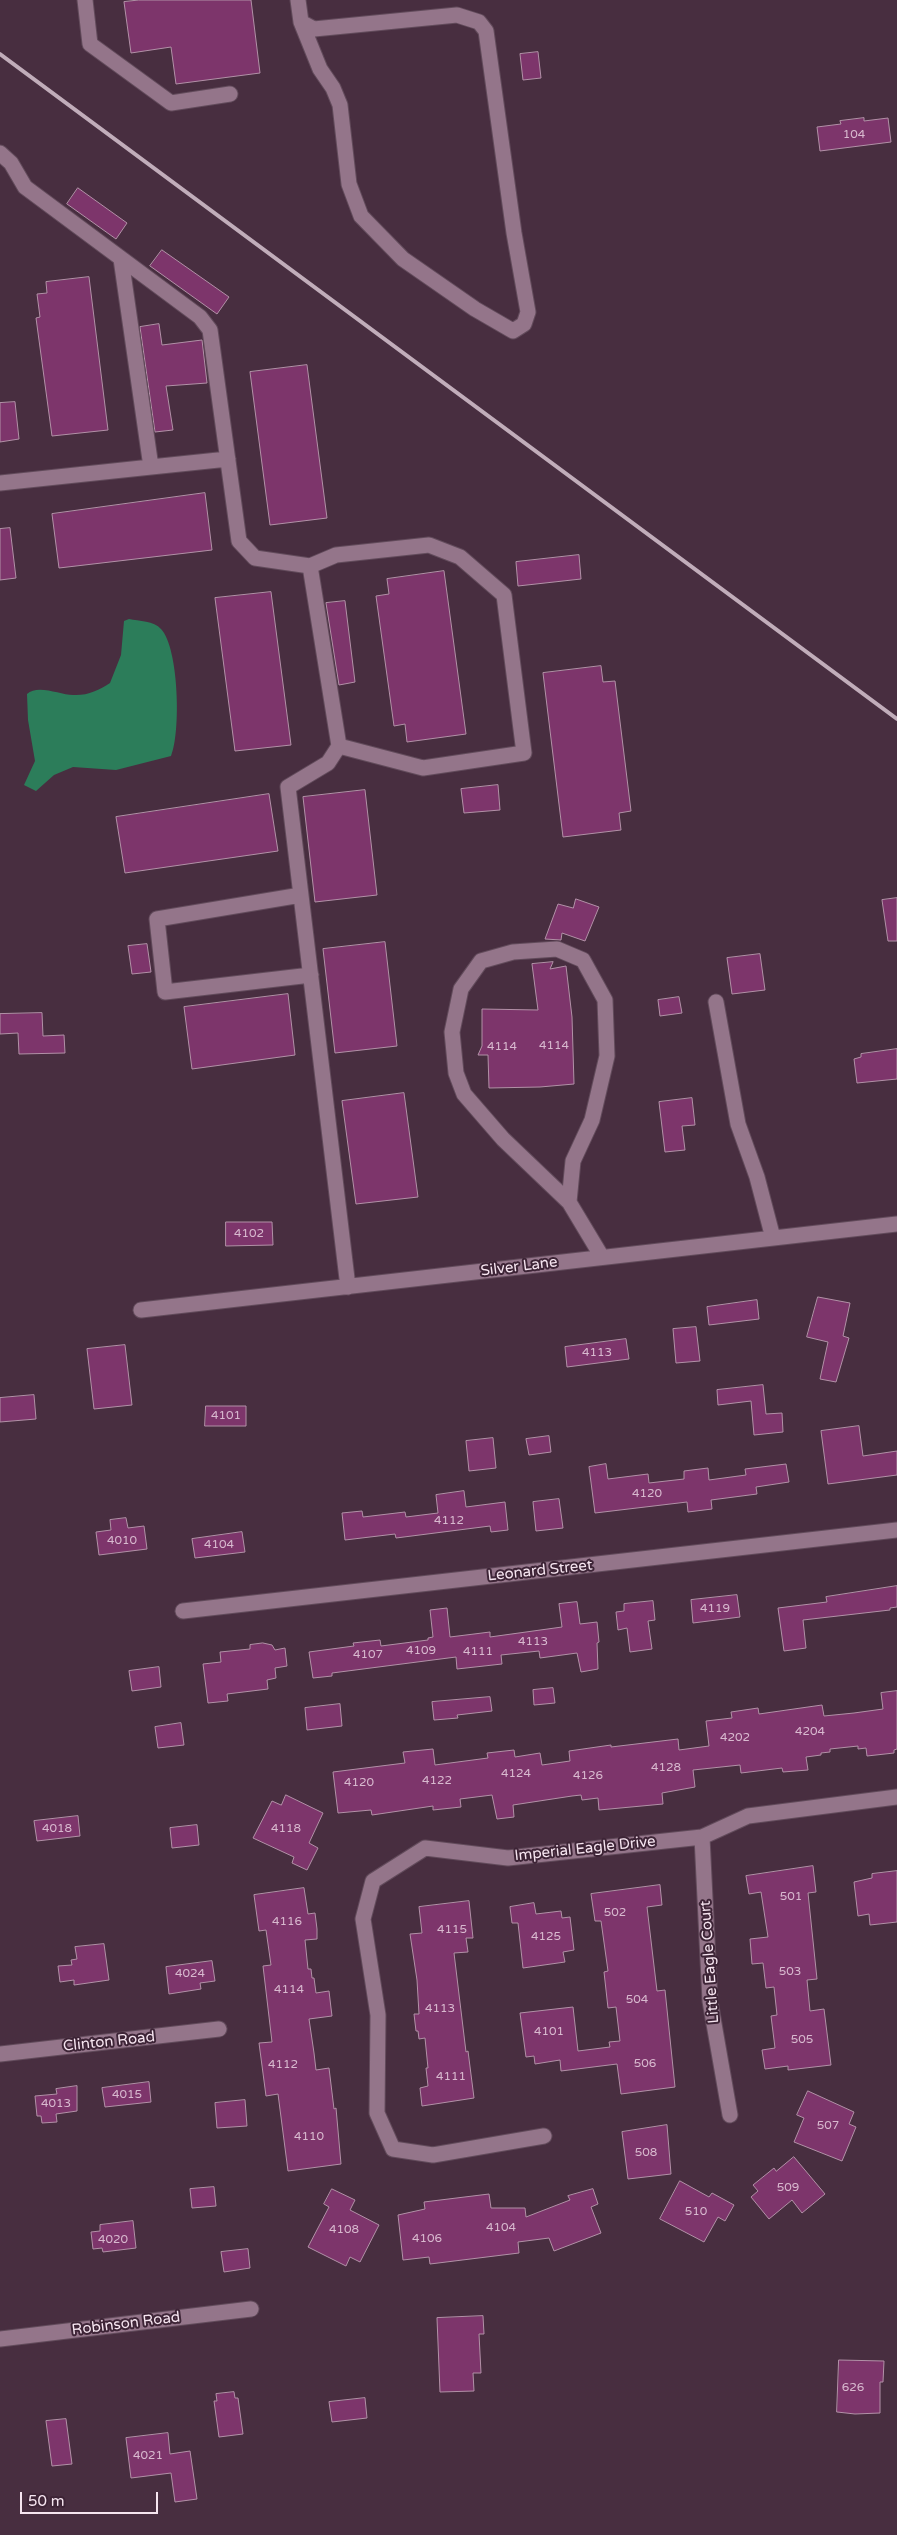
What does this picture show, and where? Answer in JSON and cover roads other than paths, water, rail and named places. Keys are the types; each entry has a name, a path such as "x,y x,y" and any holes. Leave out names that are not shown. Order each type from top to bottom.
{"street":[{"path":"84,0 90,44 171,103 230,94"},
{"path":"298,0 301,22 320,69 333,88 340,105 349,184 361,216 403,259 431,280 513,331 524,324 528,312 514,233 486,31 479,22 457,15 314,29 301,22"},
{"path":"0,153 11,162 25,187 200,317 210,330 239,541 255,558 310,566 336,555 429,545 460,557 504,595 524,753 423,768 339,746"},
{"path":"122,259 151,467"},
{"path":"0,482 228,459"},
{"path":"310,566 339,746 328,763 288,787 348,1287"},
{"path":"301,895 157,919 165,992 311,975"},
{"path":"569,1202 573,1161 592,1120 607,1056 605,1000 582,960 557,949 513,952 481,961 461,989 452,1032 456,1073 464,1094 503,1140 569,1202 602,1258"},
{"path":"716,1002 738,1124 757,1177 773,1238"},
{"name":"Silver Lane","path":"142,1310 897,1224"},
{"name":"Leonard Street","path":"183,1611 897,1530"},
{"name":"Imperial Eagle Drive","path":"544,2136 433,2155 393,2149 378,2113 378,2015 363,1919 373,1881 425,1848 508,1858 702,1837 748,1816 897,1797"},
{"name":"Little Eagle Court","path":"702,1837 710,2001 730,2115"},
{"name":"Clinton Road","path":"0,2054 219,2030"},
{"name":"Robinson Road","path":"0,2339 251,2309"}],"railway":[{"path":"0,54 897,719"}]}
